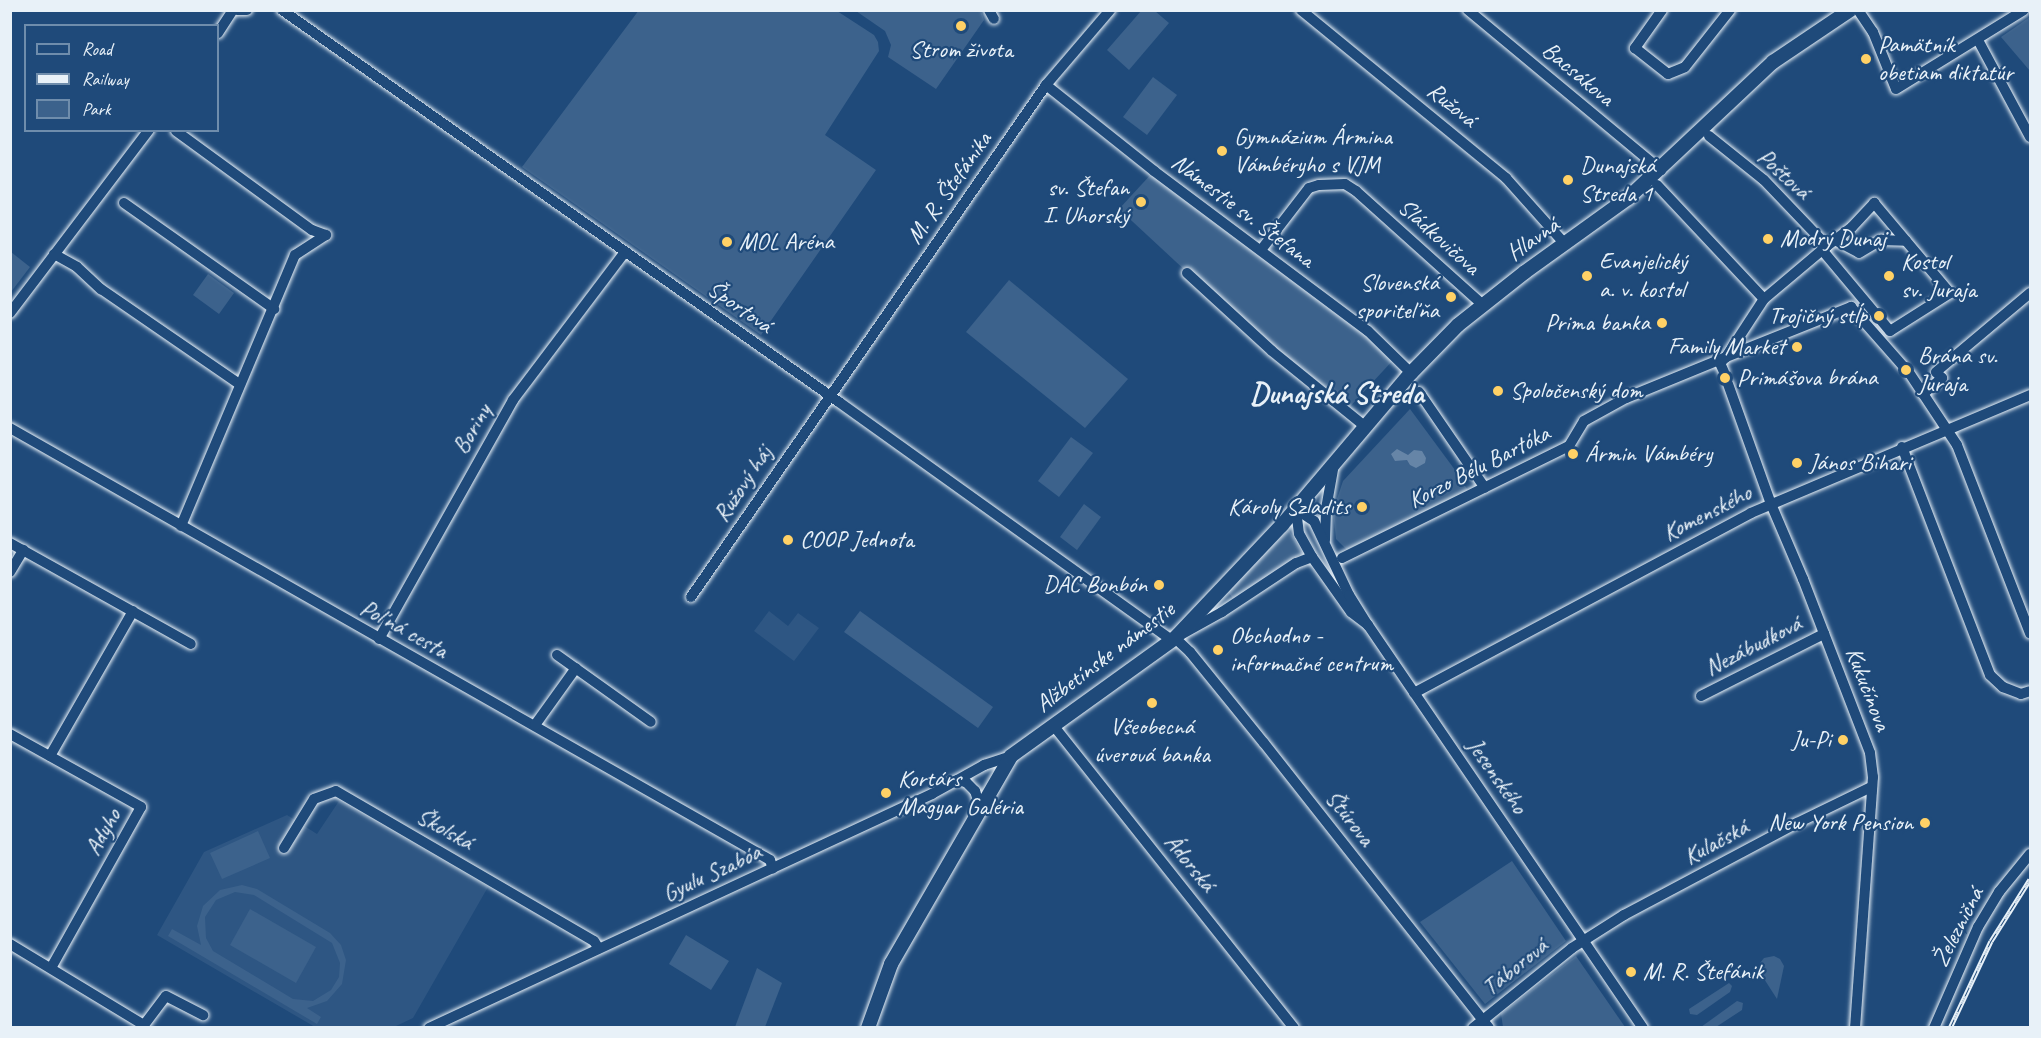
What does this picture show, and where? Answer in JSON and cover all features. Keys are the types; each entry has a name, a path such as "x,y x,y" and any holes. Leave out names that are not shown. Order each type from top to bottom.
{"main road":[{"name":"Hlavná","path":"1296,509 1411,373 1483,305 1609,212 1660,170 1773,62 1850,10"},
{"name":"Alžbetínske námestie","path":"1011,756 1173,639 1296,509"},
{"path":"868,1028 891,964 980,806 1011,756"}],"street":[{"path":"219,32 235,10 247,10"},
{"name":"M. R. Štefánika","path":"829,395 1046,85 1110,10"},
{"name":"Ružová","path":"1301,10 1506,178 1565,244"},
{"name":"Bacsákova","path":"1468,10 1660,170"},
{"path":"1662,10 1635,48 1668,74 1685,68 1730,10"},
{"path":"1858,10 1873,32 1896,89 2024,10"},
{"name":"Športová","path":"284,11 1173,639"},
{"path":"1978,40 2031,137"},
{"name":"Námestie sv. Štefana","path":"1046,85 1154,171 1368,331 1411,373"},
{"path":"10,314 147,132"},
{"path":"177,132 312,230 326,235 295,255 181,526"},
{"name":"Poštová","path":"1708,136 1764,180 1828,245 1890,331 1950,293 1906,241"},
{"name":"Sládkovičova","path":"1261,250 1309,188 1337,183 1345,184 1356,191 1483,305"},
{"path":"1657,185 1764,299"},
{"path":"124,203 274,309"},
{"path":"1724,372 1720,363 1764,299 1852,226 1874,203 1906,241"},
{"path":"1828,245 1859,253 1881,240 1906,241"},
{"name":"Boriny","path":"379,639 513,400 624,253"},
{"path":"54,255 77,267 101,288 239,384"},
{"path":"1187,273 1272,351 1366,427"},
{"path":"2031,293 1936,372 1942,378 1923,394 1957,445 2031,633"},
{"name":"Korzo Bélu Bartóka","path":"1342,558 1569,446 1584,422 1626,398 1851,308 1906,370 1923,394"},
{"name":"Kukučínova","path":"1728,384 1771,504 1870,753 1871,787 1855,1028"},
{"path":"1419,392 1485,488"},
{"name":"Ružový háj","path":"691,597 829,395"},
{"name":"Komenského","path":"1414,693 1771,504 1902,447 2031,395"},
{"name":"Poľná cesta","path":"10,428 770,860 773,869"},
{"path":"1902,447 1990,675 2003,687 2021,694 2031,691"},
{"path":"1325,544 1326,509 1334,464"},
{"path":"1296,509 1299,534 1312,557 1351,612 1368,625"},
{"name":"Jesenského","path":"1296,509 1314,521 1349,595 1368,625 1643,1028"},
{"path":"10,543 190,644"},
{"path":"10,572 23,550"},
{"path":"1173,639 1222,612 1296,563 1312,557"},
{"path":"50,756 133,611"},
{"name":"Nezábudková","path":"1701,696 1824,634"},
{"name":"Štúrova","path":"1173,639 1190,652 1264,743 1486,1024"},
{"path":"557,655 651,722"},
{"path":"535,725 576,668"},
{"name":"Ádorská","path":"1053,725 1294,1028"},
{"name":"Adyho","path":"10,734 141,807 51,968"},
{"name":"Gyulu Szabóa","path":"429,1028 773,869 984,765 1011,756"},
{"path":"957,780 966,782 975,791 980,806"},
{"name":"Kulačská","path":"1584,940 1624,915 1786,828 1871,787"},
{"name":"Školská","path":"285,848 314,799 336,791 594,941 598,949"},
{"name":"Železničná","path":"1934,1028 1978,927 1999,892 2031,854"},
{"name":"Táborová","path":"1473,1028 1486,1024 1584,940"},
{"path":"10,944 144,1025 166,996 203,1015"}],"shaded area":[{"path":"1397,449 1408,455 1414,450 1422,451 1426,458 1425,463 1416,468 1407,460 1395,461 1391,454"},
{"path":"769,611 788,626 798,613 819,628 794,661 754,631"},
{"path":"339,801 488,887 413,1018 394,1027 315,1027 157,935 204,852 287,815 317,834"}],"green space":[{"name":"MOL Aréna","path":"639,10 837,11 874,35 878,42 879,51 825,135 876,170 761,335 522,167"},
{"path":"856,11 981,11 984,20 936,89 888,57 891,45 885,31"},
{"path":"1141,11 1155,11 1169,23 1129,70 1107,50"},
{"path":"2030,17 2030,71 2001,37"},
{"path":"1153,77 1177,95 1147,135 1123,117"},
{"path":"1154,171 1395,358 1346,411 1272,351 1119,209"},
{"path":"11,252 30,267 10,292"},
{"path":"208,274 234,293 219,314 193,295"},
{"path":"1009,280 1128,379 1085,428 966,332"},
{"path":"1410,409 1470,494 1349,552 1336,539 1333,511 1343,481"},
{"path":"1071,437 1093,453 1059,497 1038,481"},
{"path":"1084,504 1101,517 1077,550 1060,537"},
{"path":"1289,530 1302,553 1234,600 1226,589"},
{"path":"860,611 993,707 978,728 844,632"},
{"path":"258,831 270,858 222,879 210,853"},
{"path":"1512,861 1566,941 1485,1004 1420,922"},
{"path":"242,885 257,889 330,933 341,945 346,960 342,984 327,1001 307,1008 321,1017 317,1024 168,936 172,929 201,945 197,926 203,906 220,890","holes":["235,892 254,895 332,943 340,963 339,977 331,990 313,1001 293,999 213,951 206,938 205,917 216,900"]},
{"path":"250,909 316,947 296,983 230,945"},
{"path":"686,935 729,961 711,990 669,964"},
{"path":"1576,956 1625,1027 1503,1027 1501,1014"},
{"path":"1774,956 1780,959 1784,966 1777,999 1759,971 1760,963 1764,958"},
{"path":"757,968 782,983 765,1027 735,1027"},
{"path":"1729,983 1732,986 1730,992 1697,1015 1690,1014 1689,1009"},
{"path":"1737,1001 1743,1003 1742,1010 1716,1027 1701,1027"}],"railway":[{"path":"1950,1028 1991,941 2030,879"}],"place":[{"name":"Strom života","path":"961,26"},
{"name":"Pamätník obetiam diktatúr","path":"1866,59"},
{"name":"Gymnázium Ármina Vámbéryho s VJM","path":"1222,151"},
{"name":"Dunajská Streda 1","path":"1568,180"},
{"name":"sv. Štefan I. Uhorský","path":"1141,202"},
{"name":"Modrý Dunaj","path":"1768,239"},
{"name":"MOL Aréna","path":"727,242"},
{"name":"Evanjelický a. v. kostol","path":"1587,276"},
{"name":"Kostol sv. Juraja","path":"1889,276"},
{"name":"Slovenská sporiteľňa","path":"1451,297"},
{"name":"Trojičný stĺp","path":"1879,316"},
{"name":"Prima banka","path":"1662,323"},
{"name":"Family Market","path":"1797,347"},
{"name":"Brána sv. Juraja","path":"1906,370"},
{"name":"Primášova brána","path":"1725,378"},
{"name":"Spoločenský dom","path":"1498,391"},
{"name":"Ármin Vámbéry","path":"1573,454"},
{"name":"János Bihari","path":"1797,463"},
{"name":"Károly Szladits","path":"1362,507"},
{"name":"COOP Jednota","path":"788,540"},
{"name":"DAC Bonbón","path":"1159,585"},
{"name":"Obchodno - informačné centrum","path":"1218,650"},
{"name":"Všeobecná úverová banka","path":"1152,703"},
{"name":"Ju-Pi","path":"1843,740"},
{"name":"Kortárs Magyar Galéria","path":"886,793"},
{"name":"New York Pension","path":"1925,823"},
{"name":"M. R. Štefánik","path":"1631,972"}],"district":[{"name":"Dunajská Streda","path":"1337,393"}]}
